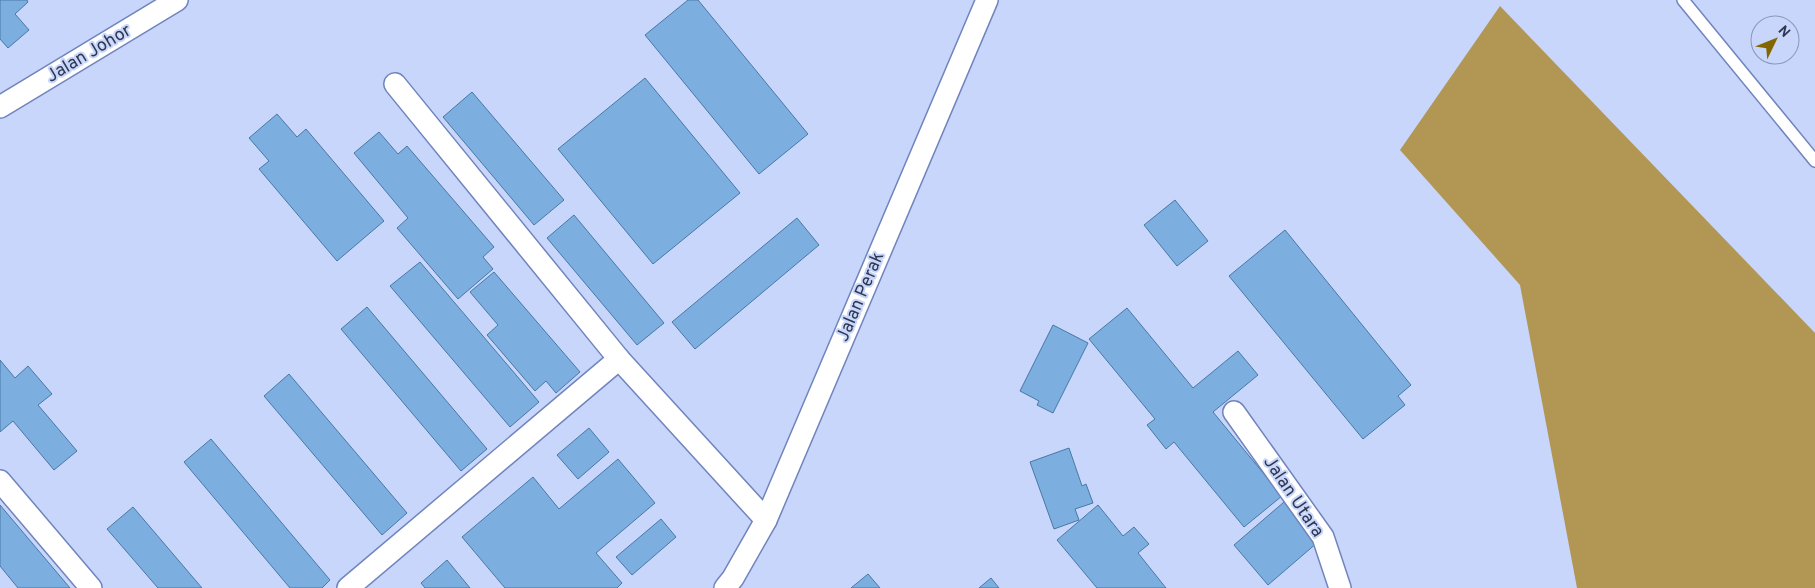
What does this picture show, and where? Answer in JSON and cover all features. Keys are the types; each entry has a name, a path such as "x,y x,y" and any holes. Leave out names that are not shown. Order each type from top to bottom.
{"street":[{"name":"Jalan Johor","path":"0,107 178,0"},
{"name":"Jalan Perak","path":"734,585 766,520 987,0"},
{"path":"395,84 619,359 766,520"},
{"path":"348,588 619,359"},
{"name":"Jalan Utara","path":"1234,412 1323,537 1340,588"},
{"path":"0,481 91,588"}],"lane":[{"path":"1683,0 1815,161"}],"shaded area":[{"path":"1500,6 1815,333 1815,588 1577,588 1520,285 1400,150"}],"building":[{"path":"0,0 27,0 28,2 15,14 29,30 8,48 0,39"},
{"path":"688,0 698,0 808,134 759,174 645,35"},
{"path":"645,78 740,193 653,264 558,149"},
{"path":"472,92 564,200 534,225 443,117"},
{"path":"277,114 297,137 306,129 384,221 337,261 259,169 269,161 249,138"},
{"path":"379,132 398,154 407,146 494,247 483,257 493,269 458,299 397,228 408,218 354,153"},
{"path":"1175,200 1208,241 1177,266 1144,225"},
{"path":"574,215 664,323 637,345 547,238"},
{"path":"797,218 819,245 695,349 672,322"},
{"path":"1285,230 1411,385 1398,396 1405,405 1363,439 1229,276"},
{"path":"420,262 539,402 510,427 390,286"},
{"path":"494,272 580,372 556,393 546,381 535,391 487,335 498,325 470,292"},
{"path":"367,307 487,449 461,471 341,329"},
{"path":"1127,308 1193,388 1238,351 1258,375 1213,412 1282,496 1244,527 1174,442 1166,449 1147,425 1155,419 1089,339"},
{"path":"1053,325 1088,343 1053,413 1037,405 1039,401 1020,391"},
{"path":"0,360 15,378 28,366 52,394 38,405 77,451 54,470 13,421 0,432"},
{"path":"289,374 407,513 382,535 264,396"},
{"path":"589,428 609,452 578,479 557,455"},
{"path":"211,439 330,580 322,588 290,588 184,462"},
{"path":"1069,448 1082,486 1086,484 1093,503 1075,509 1079,520 1054,529 1030,462"},
{"path":"618,459 655,503 596,553 622,583 617,588 505,588 462,537 533,477 559,509"},
{"path":"1284,502 1318,542 1268,585 1234,545"},
{"path":"0,505 70,588 18,588 0,566"},
{"path":"1098,505 1123,536 1134,527 1149,544 1138,553 1166,588 1097,588 1057,540"},
{"path":"133,507 202,588 158,588 107,529"},
{"path":"661,519 676,537 632,575 616,557"},
{"path":"447,560 470,588 425,588 421,583"},
{"path":"868,574 880,588 851,588"},
{"path":"991,578 999,588 979,588"}]}
